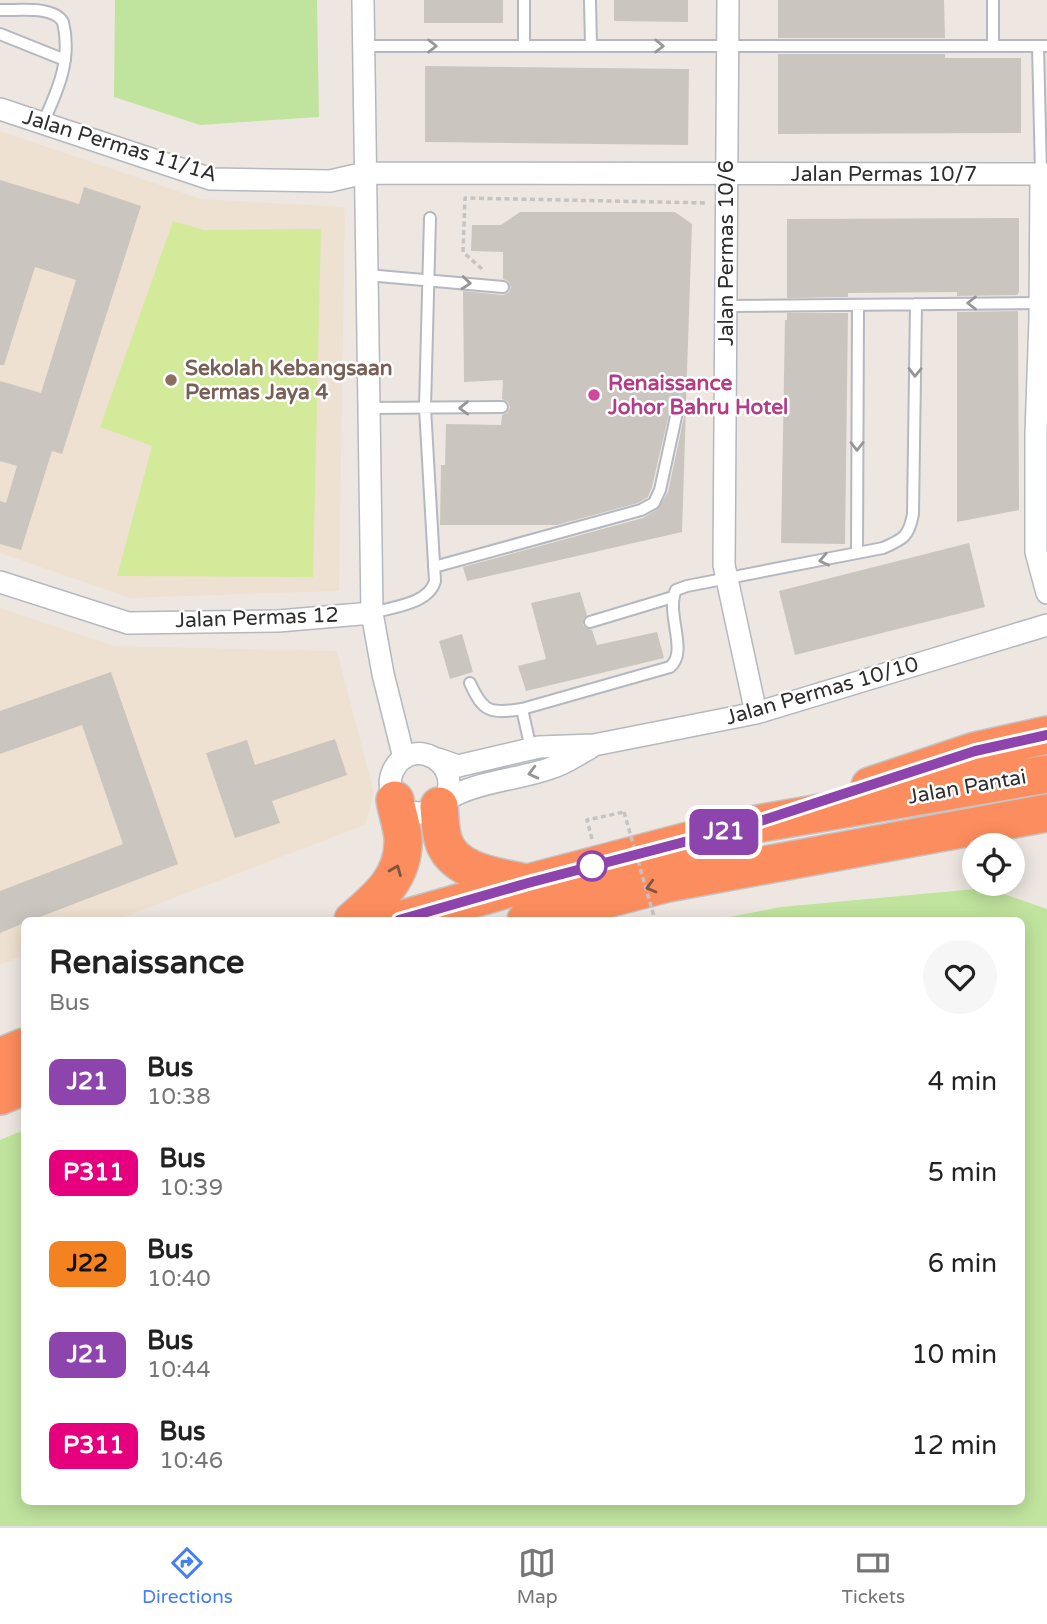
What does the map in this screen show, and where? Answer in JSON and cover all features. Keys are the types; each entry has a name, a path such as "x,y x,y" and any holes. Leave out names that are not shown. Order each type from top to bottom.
{"highway":[{"path":"745,826 975,751 1047,735"},
{"name":"Jalan Pantai","path":"409,917 745,826 1047,774"},
{"path":"356,917 382,895 399,869 403,838 395,800"},
{"path":"442,803 443,842 457,860 484,874 528,883"},
{"name":"Jalan Pantai","path":"538,917 668,883 1047,813"},
{"path":"718,873 1047,834"},
{"path":"0,1057 21,1048"},
{"path":"0,1096 21,1087"}],"street":[{"path":"363,0 372,613 383,674 404,758"},
{"name":"Jalan Permas 10/6","path":"728,0 724,565 755,713"},
{"name":"Jalan Permas 11/1A","path":"0,109 211,179 330,181 365,173 726,174"},
{"name":"Jalan Permas 10/7","path":"726,174 1044,174"},
{"path":"1044,174 1037,552 1047,593"},
{"name":"Jalan Permas 12","path":"0,582 128,623 278,621 372,613"},
{"name":"Jalan Permas 10/10","path":"438,760 458,766 531,749 594,745 755,713 1047,625"},
{"name":"Jalan Permas 10/10","path":"442,803 466,790 552,768 594,745"},
{"path":"421,754 438,760 448,774 448,792 442,803 421,813 411,811 395,800 391,791 392,773 404,758 421,754"}],"lane":[{"path":"524,0 524,46"},
{"path":"590,0 591,46"},
{"path":"993,0 993,46"},
{"path":"0,10 49,12 60,17 64,28 65,60 62,82 43,123"},
{"path":"0,34 65,60"},
{"path":"363,46 1042,46 1044,174"},
{"path":"372,613 423,598 433,589 435,581 425,408 430,218"},
{"path":"367,275 503,286"},
{"path":"725,306 916,304 1043,314"},
{"path":"470,682 478,702 493,712 522,709 670,667 678,657 673,597 676,590 883,548 900,541 910,531 913,514 916,304"},
{"path":"857,553 858,305"},
{"path":"434,567 641,510 654,503 660,491 678,403"},
{"path":"369,408 502,407"},
{"path":"590,622 673,597"},
{"path":"522,709 531,749"}],"path":[{"path":"503,286 463,252 464,198 726,203"},
{"path":"598,865 587,820 624,812 653,917"}],"shaded area":[{"name":"Sekolah Kebangsaan Permas Jaya 4","path":"0,131 201,199 345,207 339,591 130,598 0,553"},
{"path":"0,608 115,646 337,651 374,793 365,825 124,917 21,917 21,956 0,965"}],"green space":[{"path":"115,0 317,0 319,117 200,125 114,97"},
{"path":"173,221 204,230 321,229 313,577 117,576 152,446 100,427"},
{"path":"962,890 962,896 1009,896 1047,909 1047,1526 0,1526 0,1140 21,1131 21,1505 1025,1505 1025,917 730,917 781,907"}],"building":[{"path":"424,0 503,0 503,23 424,23"},
{"path":"614,0 688,0 688,22 614,21"},
{"path":"778,0 944,0 945,38 778,38"},
{"path":"778,54 945,54 945,58 1021,58 1021,133 778,134"},
{"path":"425,66 689,69 688,145 425,142"},
{"path":"0,180 79,204 84,187 141,206 62,454 52,451 21,550 0,544 0,501 6,503 17,466 0,461 0,381 41,393 76,280 35,267 4,365 0,365"},
{"name":"Renaissance Johor Bahru Hotel","path":"520,212 675,212 692,224 686,401 680,395 672,401 652,487 648,497 638,503 557,525 440,525 441,465 445,465 446,424 501,425 502,415 510,408 508,402 502,399 503,380 464,382 463,291 503,295 509,292 511,287 508,281 503,279 503,252 471,251 472,225 501,225"},
{"path":"1019,218 1017,295 957,296 957,292 848,293 848,297 787,298 787,219"},
{"path":"1018,311 1019,510 957,522 957,312"},
{"path":"787,313 848,313 845,544 781,543"},
{"path":"686,407 682,532 467,581 463,567 643,518 658,509 668,492"},
{"path":"969,543 985,607 795,655 779,591"},
{"path":"580,592 587,615 583,625 592,630 597,645 657,632 664,658 526,691 518,666 546,659 531,603"},
{"path":"462,634 473,672 450,679 439,641"},
{"path":"111,672 178,864 40,917 21,917 21,924 0,933 0,891 123,844 82,725 0,754 0,711"},
{"path":"335,739 347,775 272,801 280,823 235,838 206,753 247,740 255,765"}],"bus line":[{"name":"J21","path":"409,917 745,826 975,751 1047,735"}],"place":[{"name":"Sekolah Kebangsaan Permas Jaya 4","path":"171,380"},
{"name":"Renaissance Johor Bahru Hotel","path":"594,395"}]}
